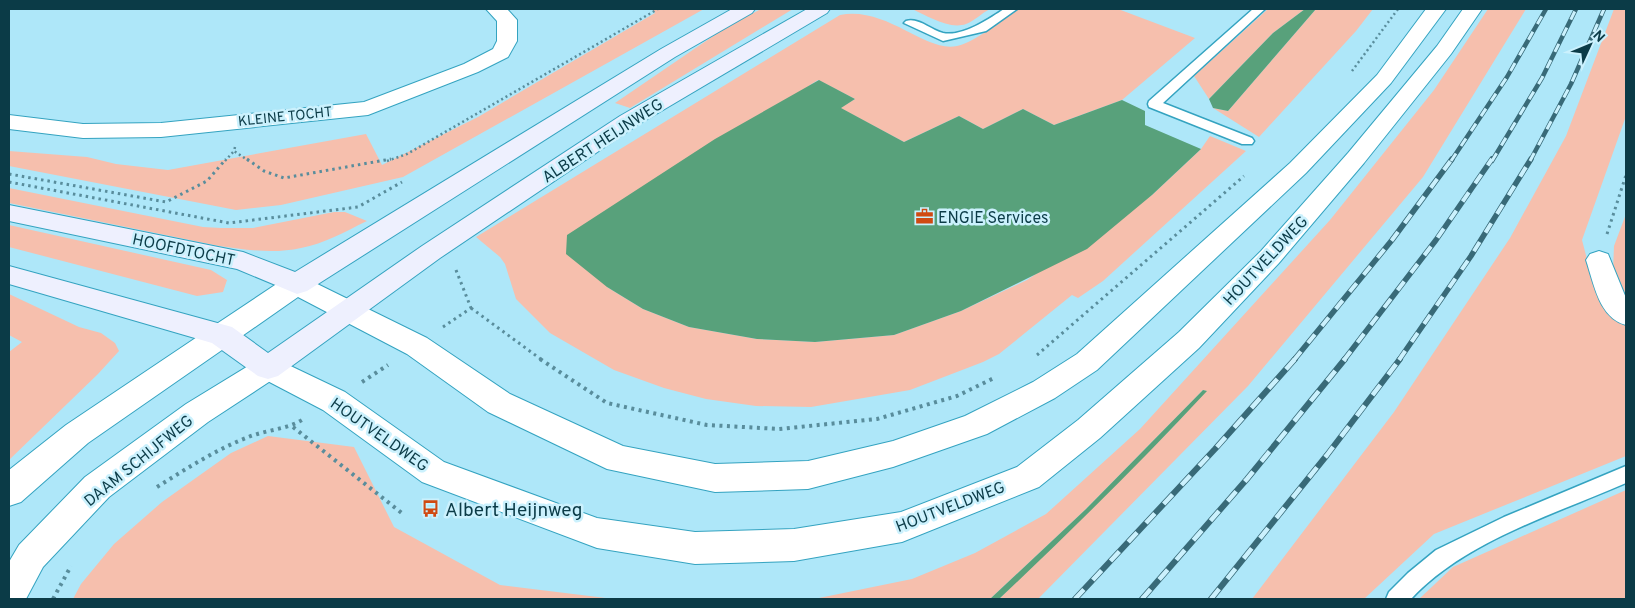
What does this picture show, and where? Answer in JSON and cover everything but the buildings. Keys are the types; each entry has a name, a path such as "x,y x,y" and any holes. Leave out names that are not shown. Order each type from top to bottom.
{"main road":[{"path":"297,284 668,53 745,9"},
{"name":"ALBERT HEIJNWEG","path":"268,368 431,252 628,121 820,9"},
{"name":"HOOFDTOCHT","path":"9,213 243,261 297,284"},
{"path":"9,275 181,322 222,336 268,368"}],"street":[{"name":"KLEINE TOCHT","path":"9,122 83,131 161,130 368,108 471,68 501,52 507,41 507,20 496,9"},
{"path":"351,310 417,346 499,403 618,459 715,478 808,475 893,454 976,425 1044,390 1087,362 1298,168 1384,79 1436,9"},
{"name":"HOUTVELDWEG","path":"268,368 334,401 433,472 597,533 695,548 794,545 902,527 1028,477 1089,429 1189,340 1270,257 1356,158 1444,50 1472,9"},
{"path":"1599,260 1613,301 1626,315"},
{"name":"HOOFDTOCHT","path":"297,284 351,310"},
{"path":"9,492 17,483 78,434 297,284"},
{"name":"DAAM SCHIJFWEG","path":"9,596 31,556 98,487 197,413 268,368"}],"lane":[{"path":"910,23 943,37 982,29 1011,9"},
{"path":"1247,141 1154,104 1259,9"},
{"path":"1397,599 1415,580 1443,557 1511,523 1626,474"}],"path":[{"path":"234,151 264,171 284,178 383,162 407,154 658,9"},
{"path":"1351,73 1398,9"},
{"path":"9,174 166,202 207,181 234,151 239,121"},
{"path":"1030,361 1249,172"},
{"path":"1599,260 1626,175"},
{"name":"HOOFDTOCHT","path":"9,182 230,223 358,207"},
{"name":"DAAM SCHIJFWEG","path":"156,487 195,463 258,433 293,427 472,308 563,376 607,403 707,425 779,429 877,419 957,396 998,376"},
{"path":"293,427 404,514"},
{"path":"53,599 74,562"}],"shaded area":[{"path":"652,9 704,9 403,177 281,205 236,210 9,166 9,151 87,157 116,164 168,170 366,134 382,165 478,117 655,13"},
{"path":"761,9 793,9 630,108 615,103 725,28"},
{"path":"912,9 990,9 969,23 952,25"},
{"path":"1016,9 1118,9 1195,38 1122,100 1054,125 1023,109 983,129 959,116 904,142 840,108 855,99 818,80 810,85 607,287 643,309 689,327 757,339 815,342 894,335 961,311 1027,280 1152,195 1201,149 1210,136 1246,151 1103,281 1078,298 1072,295 999,354 983,362 910,390 811,407 756,406 706,399 664,388 614,370 550,333 516,299 505,264 500,257 476,237 840,15 857,14 874,17 932,43 957,46 973,40"},
{"path":"1268,9 1305,9 1273,33 1209,99 1194,76"},
{"path":"1305,9 1316,9 1228,111 1213,108 1209,99 1273,33"},
{"path":"1316,9 1373,9 1356,31 1259,137 1213,108 1228,111"},
{"path":"1488,9 1526,9 1423,177 1248,386 1038,599 999,599 1171,429 1206,391 1203,390 1086,509 990,599 814,599 912,579 975,553 1046,514 1140,429 1330,220 1434,90"},
{"path":"1614,9 1626,9 1626,116 1582,240 1588,263 1612,303 1626,318 1626,456 1434,534 1364,599 1252,599 1394,412 1510,238 1566,136"},
{"path":"819,80 855,99 841,108 904,142 959,116 983,129 1023,109 1054,125 1122,100 1145,111 1145,125 1201,149 1152,195 1087,249 961,311 894,335 815,342 757,339 689,327 643,309 607,287 566,254 567,235 715,139"},
{"path":"9,188 203,227 253,228 334,212 345,212 367,221 335,237 310,246 281,251 250,250 219,246 9,203"},
{"path":"1626,214 1626,296 1613,271 1614,246"},
{"path":"9,225 211,270 227,280 223,292 197,296 9,247"},
{"path":"9,294 79,327 101,333 115,343 119,351 98,374 9,460 9,352 22,342 9,335"},
{"path":"1203,390 1207,391 1078,523 999,599 990,599 1086,509"},
{"path":"268,436 354,447 394,527 500,585 614,599 73,599 81,584 114,544 162,502 231,453"},
{"path":"1626,490 1626,599 1419,599 1453,567"}],"railway":[{"path":"1451,161 1507,77 1546,9"},
{"path":"1492,161 1542,78 1576,9"},
{"path":"1530,161 1571,84 1604,9"},
{"path":"1294,360 1392,240 1452,159"},
{"path":"1344,360 1436,240 1492,159"},
{"path":"1399,360 1471,256 1531,159"},
{"path":"1075,599 1215,449 1295,359"},
{"path":"1142,599 1247,479 1345,359"},
{"path":"1211,599 1327,455 1400,359"}],"place":[{"name":"ENGIE Services","path":"924,217"},
{"name":"Albert Heijnweg","path":"431,509"}]}
